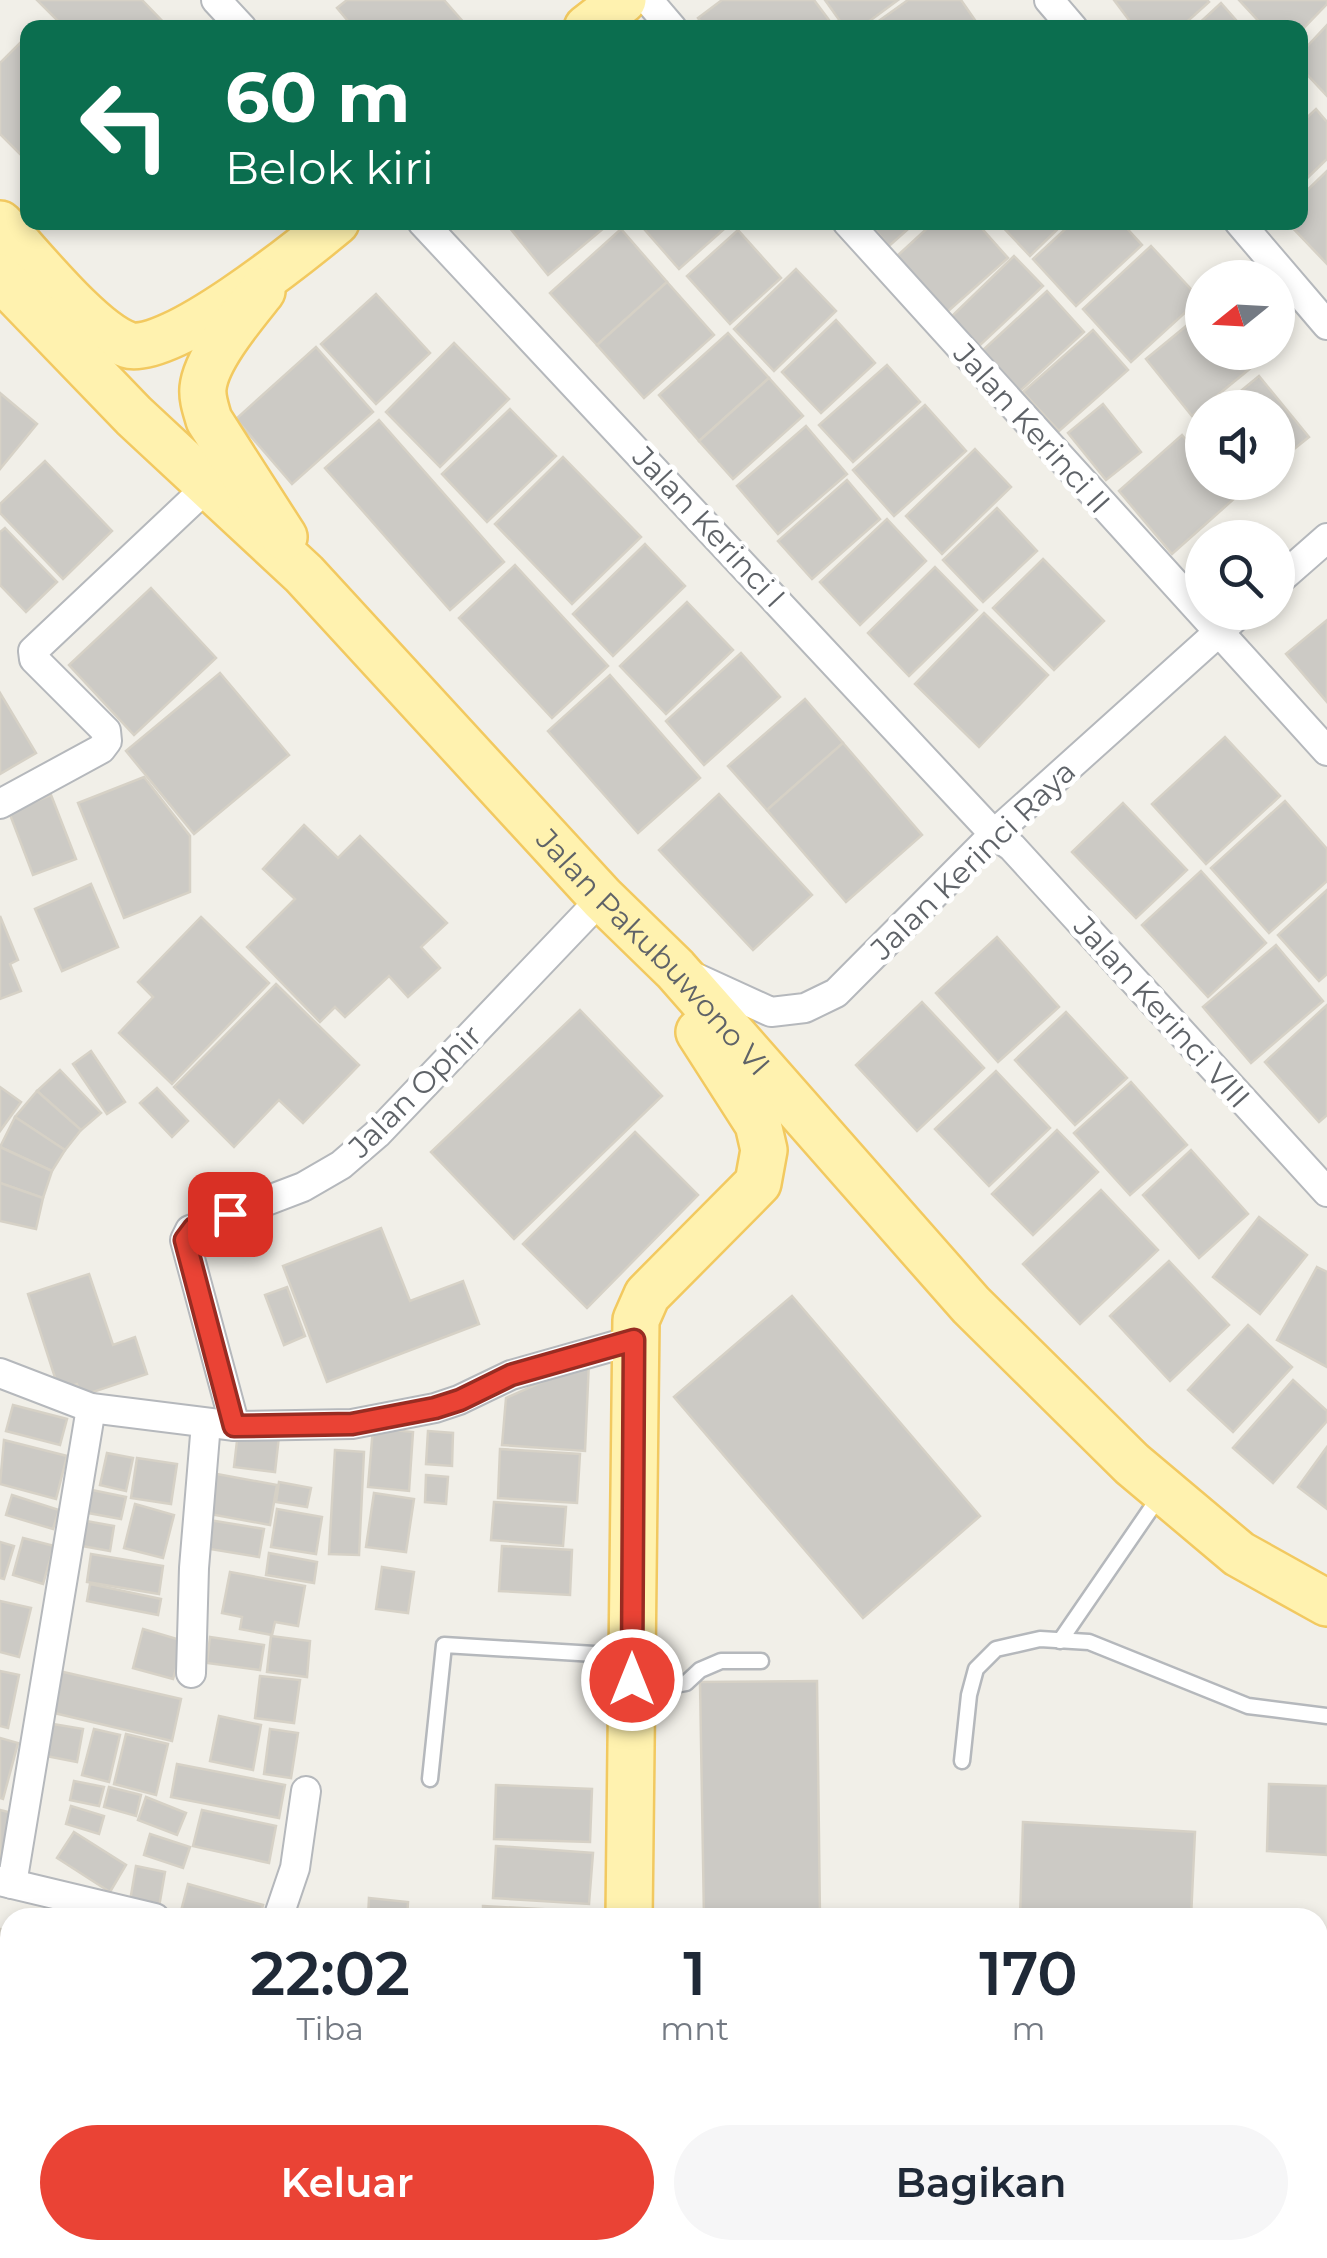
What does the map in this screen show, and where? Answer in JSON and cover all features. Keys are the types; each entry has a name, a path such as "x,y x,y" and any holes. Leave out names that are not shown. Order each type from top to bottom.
{"main road":[{"path":"597,20 623,0"},
{"path":"0,224 80,310 128,345 150,346 180,332 280,266 326,230"},
{"path":"280,266 229,334 203,384 204,401 209,420 274,518 304,574"},
{"name":"Jalan Pakubuwono VI","path":"0,276 207,487 304,574 602,898 675,969 970,1305 1132,1464 1239,1554 1327,1603"},
{"path":"629,1908 636,1320 647,1295 758,1183 764,1150 758,1124 692,1021 675,969"}],"street":[{"path":"216,0 235,20"},
{"path":"648,0 665,20"},
{"path":"1050,0 1066,20"},
{"name":"Jalan Kerinci I","path":"429,230 994,834"},
{"name":"Jalan Kerinci II","path":"854,230 1327,751"},
{"path":"1247,230 1327,325"},
{"path":"0,804 101,749 107,741 106,731 34,660 33,651 207,487"},
{"path":"1295,566 1327,538"},
{"name":"Jalan Kerinci Raya","path":"675,969 771,1012 805,1008 836,992 994,834 1221,630"},
{"name":"Jalan Kerinci VIII","path":"994,834 1012,847 1327,1192"},
{"name":"Jalan Ophir","path":"234,1426 185,1240 190,1230 303,1187 342,1165 377,1134 602,898"},
{"path":"0,1373 91,1408 234,1426 352,1424 435,1408 511,1375 634,1340"},
{"path":"91,1408 6,1882 114,1908"},
{"path":"192,1673 194,1568 206,1423"},
{"path":"281,1908 295,1868 306,1792"}],"lane":[{"path":"1060,1640 1164,1491"},
{"path":"962,1761 969,1695 976,1670 996,1649 1040,1639 1088,1642 1248,1706 1327,1716"},
{"path":"430,1779 444,1645 632,1668 669,1686 686,1683 700,1670 720,1661 761,1660"}],"building":[{"path":"37,0 142,0 161,20 57,20"},
{"path":"347,0 444,0 462,20 347,20 337,8"},
{"path":"722,0 814,0 829,20 699,20"},
{"path":"825,0 898,0 871,20 839,20"},
{"path":"908,0 961,0 975,20 880,20"},
{"path":"1114,0 1209,2 1189,20 1129,20"},
{"path":"1239,0 1327,0 1308,24 1308,20 1258,20"},
{"path":"1221,3 1236,20 1203,20"},
{"path":"1327,25 1327,96 1308,76 1308,45"},
{"path":"20,43 20,154 0,134 0,63"},
{"path":"1316,109 1327,122 1327,159 1308,177 1308,116"},
{"path":"1327,171 1327,264 1295,230 1308,230 1308,189"},
{"path":"511,230 601,230 548,275"},
{"path":"620,230 667,282 597,345 550,293"},
{"path":"645,230 723,230 679,269"},
{"path":"738,230 781,278 730,324 687,276"},
{"path":"876,230 907,230 889,246"},
{"path":"925,230 983,230 1008,258 946,313 896,257"},
{"path":"1006,230 1057,230 1030,256"},
{"path":"1064,230 1128,230 1142,245 1076,306 1033,259"},
{"path":"1151,246 1185,283 1185,313 1131,362 1083,309"},
{"path":"1014,256 1043,286 979,346 951,317"},
{"path":"796,269 836,311 774,371 734,329"},
{"path":"667,282 714,335 644,398 597,345"},
{"path":"1047,291 1084,332 1020,391 983,350"},
{"path":"376,294 430,353 376,404 321,344"},
{"path":"836,320 875,363 821,413 782,372"},
{"path":"1185,327 1185,370 1248,370 1224,390 1185,390 1185,407 1146,359"},
{"path":"1093,330 1128,370 1059,431 1023,392"},
{"path":"728,333 769,378 699,441 659,395"},
{"path":"454,343 509,399 440,467 386,412"},
{"path":"316,347 373,412 292,484 236,419"},
{"path":"887,365 920,402 853,462 819,425"},
{"path":"1259,376 1270,390 1242,390"},
{"path":"769,378 803,416 733,479 699,441"},
{"path":"0,393 37,424 0,469"},
{"path":"1103,404 1141,452 1106,480 1068,433"},
{"path":"925,405 966,451 894,516 853,470"},
{"path":"510,409 556,456 487,522 442,474"},
{"path":"379,420 504,562 450,610 325,468"},
{"path":"1295,420 1309,437 1295,448"},
{"path":"806,426 847,474 778,534 737,486"},
{"path":"1182,435 1185,500 1233,500 1210,520 1185,520 1185,542 1172,554 1119,491"},
{"path":"975,449 1011,487 942,554 906,516"},
{"path":"563,457 641,537 572,604 495,524"},
{"path":"45,461 112,531 63,579 0,513 0,504"},
{"path":"847,480 880,519 812,579 778,541"},
{"path":"997,508 1037,551 983,602 943,560"},
{"path":"887,519 926,561 860,625 820,582"},
{"path":"5,528 57,582 26,612 0,585 0,532"},
{"path":"645,544 685,586 613,656 573,614"},
{"path":"1043,559 1104,621 1054,670 993,608"},
{"path":"515,565 608,666 552,718 459,618"},
{"path":"935,567 977,610 909,676 868,633"},
{"path":"151,588 216,658 134,735 69,665"},
{"path":"687,602 733,650 666,714 620,666"},
{"path":"984,613 1048,675 979,747 915,684"},
{"path":"1327,620 1327,702 1286,654"},
{"path":"741,653 780,697 704,765 666,721"},
{"path":"220,673 289,755 194,834 126,751"},
{"path":"610,675 700,778 638,833 548,731"},
{"path":"0,693 36,753 0,774"},
{"path":"805,699 843,743 767,810 728,766"},
{"path":"1225,737 1280,796 1206,864 1152,804"},
{"path":"843,743 922,835 846,902 767,810"},
{"path":"144,777 190,836 190,892 124,918 78,803"},
{"path":"719,794 812,895 753,950 659,850"},
{"path":"51,795 76,859 33,875 9,812"},
{"path":"1285,801 1327,849 1327,881 1269,933 1211,868"},
{"path":"1123,803 1187,870 1136,918 1072,852"},
{"path":"304,825 338,858 360,836 447,923 421,947 440,968 408,997 389,976 345,1017 335,1007 320,1022 247,947 295,899 263,869"},
{"path":"1201,871 1266,943 1208,997 1142,925"},
{"path":"91,884 118,947 62,971 35,909"},
{"path":"1327,890 1327,974 1319,981 1278,935"},
{"path":"0,916 18,960 10,964 21,991 0,999"},
{"path":"201,917 269,983 172,1084 119,1033 153,997 138,982"},
{"path":"997,937 1059,1007 998,1062 936,993"},
{"path":"1276,945 1323,1001 1251,1063 1203,1007"},
{"path":"276,984 359,1065 303,1123 279,1100 234,1147 174,1087"},
{"path":"922,1002 984,1068 917,1131 856,1065"},
{"path":"1327,1005 1327,1115 1319,1122 1265,1062"},
{"path":"580,1010 662,1096 514,1239 431,1152"},
{"path":"1066,1012 1127,1078 1075,1125 1015,1060"},
{"path":"91,1051 125,1102 107,1114 73,1064"},
{"path":"60,1070 101,1113 81,1130 37,1091"},
{"path":"996,1071 1050,1128 989,1186 935,1129"},
{"path":"1131,1082 1187,1145 1130,1195 1074,1133"},
{"path":"0,1087 21,1102 0,1131"},
{"path":"157,1088 188,1121 172,1137 140,1103"},
{"path":"37,1091 81,1130 65,1150 15,1117"},
{"path":"15,1117 65,1150 52,1171 0,1147"},
{"path":"1057,1130 1098,1172 1033,1235 992,1194"},
{"path":"635,1132 698,1195 587,1308 523,1244"},
{"path":"0,1147 52,1171 43,1198 0,1183"},
{"path":"1191,1150 1248,1214 1199,1258 1143,1195"},
{"path":"0,1183 43,1198 36,1229 0,1221"},
{"path":"1101,1190 1158,1250 1080,1324 1023,1264"},
{"path":"1259,1217 1307,1255 1260,1314 1213,1277"},
{"path":"381,1228 410,1301 463,1281 479,1324 327,1382 283,1266"},
{"path":"1169,1261 1229,1325 1170,1381 1110,1316"},
{"path":"1317,1267 1327,1272 1327,1367 1277,1340"},
{"path":"89,1274 113,1345 135,1337 147,1374 81,1396 77,1384 59,1390 28,1294"},
{"path":"287,1287 305,1336 284,1345 265,1295"},
{"path":"792,1296 980,1516 863,1618 674,1397"},
{"path":"1248,1325 1292,1367 1233,1432 1188,1390"},
{"path":"589,1361 585,1451 502,1445 506,1398"},
{"path":"1293,1380 1327,1411 1327,1421 1273,1483 1233,1448"},
{"path":"13,1405 67,1419 60,1445 6,1431"},
{"path":"373,1428 413,1432 409,1491 368,1487"},
{"path":"428,1431 453,1433 452,1466 426,1464"},
{"path":"238,1432 279,1436 275,1472 234,1467"},
{"path":"4,1440 67,1456 56,1499 0,1484"},
{"path":"1327,1447 1327,1509 1298,1487"},
{"path":"500,1449 580,1454 577,1503 498,1498"},
{"path":"335,1450 364,1452 359,1555 329,1554"},
{"path":"107,1453 133,1458 126,1491 100,1485"},
{"path":"137,1458 177,1464 171,1504 131,1498"},
{"path":"206,1472 277,1485 270,1525 199,1512"},
{"path":"426,1475 448,1477 446,1504 425,1502"},
{"path":"279,1482 311,1488 307,1507 276,1502"},
{"path":"82,1488 126,1497 121,1519 77,1511"},
{"path":"374,1493 414,1499 406,1552 366,1547"},
{"path":"12,1495 59,1510 53,1529 6,1515"},
{"path":"494,1502 566,1507 563,1546 491,1540"},
{"path":"135,1504 174,1515 163,1558 124,1548"},
{"path":"277,1509 322,1517 316,1554 271,1547"},
{"path":"75,1519 114,1526 110,1551 71,1544"},
{"path":"203,1519 264,1529 259,1557 198,1547"},
{"path":"23,1538 54,1546 43,1584 13,1575"},
{"path":"0,1542 14,1546 4,1579 0,1578"},
{"path":"502,1546 572,1550 570,1595 499,1591"},
{"path":"269,1553 317,1562 314,1583 266,1575"},
{"path":"91,1554 163,1566 159,1594 87,1582"},
{"path":"382,1567 414,1572 408,1613 376,1609"},
{"path":"230,1572 305,1586 298,1626 275,1622 272,1635 240,1629 242,1617 222,1613"},
{"path":"90,1584 161,1599 158,1615 87,1601"},
{"path":"0,1601 31,1608 19,1657 0,1652"},
{"path":"143,1629 184,1641 173,1679 133,1668"},
{"path":"271,1636 310,1641 307,1677 267,1672"},
{"path":"210,1637 264,1645 260,1670 207,1663"},
{"path":"0,1671 19,1675 8,1728 0,1726"},
{"path":"59,1671 181,1699 172,1741 50,1712"},
{"path":"260,1676 300,1680 294,1723 255,1718"},
{"path":"817,1681 820,1908 704,1908 700,1682"},
{"path":"219,1716 261,1725 253,1770 210,1761"},
{"path":"47,1723 83,1729 77,1762 41,1755"},
{"path":"94,1729 120,1735 109,1782 82,1775"},
{"path":"270,1729 298,1733 291,1778 264,1774"},
{"path":"126,1734 168,1744 156,1795 114,1784"},
{"path":"0,1738 18,1743 3,1799 0,1798"},
{"path":"177,1764 285,1785 279,1818 171,1797"},
{"path":"74,1781 104,1787 99,1806 70,1800"},
{"path":"1269,1784 1327,1786 1327,1855 1267,1851"},
{"path":"496,1785 592,1789 590,1842 494,1839"},
{"path":"109,1787 141,1795 136,1816 104,1807"},
{"path":"146,1797 186,1813 177,1835 138,1820"},
{"path":"71,1806 104,1816 99,1834 66,1824"},
{"path":"0,1810 16,1814 0,1874"},
{"path":"202,1810 276,1826 269,1863 193,1846"},
{"path":"1023,1822 1195,1832 1191,1908 1020,1908"},
{"path":"74,1832 126,1865 110,1892 57,1858"},
{"path":"150,1834 190,1847 183,1868 144,1855"},
{"path":"496,1846 593,1853 589,1904 493,1898"},
{"path":"136,1866 165,1872 159,1907 130,1901"},
{"path":"188,1884 263,1905 262,1908 182,1908"},
{"path":"369,1898 408,1902 408,1908 368,1908"}],"route":[{"path":"230,1214 190,1230 185,1240 234,1426 352,1424 435,1408 511,1375 634,1340 632,1680"}]}
